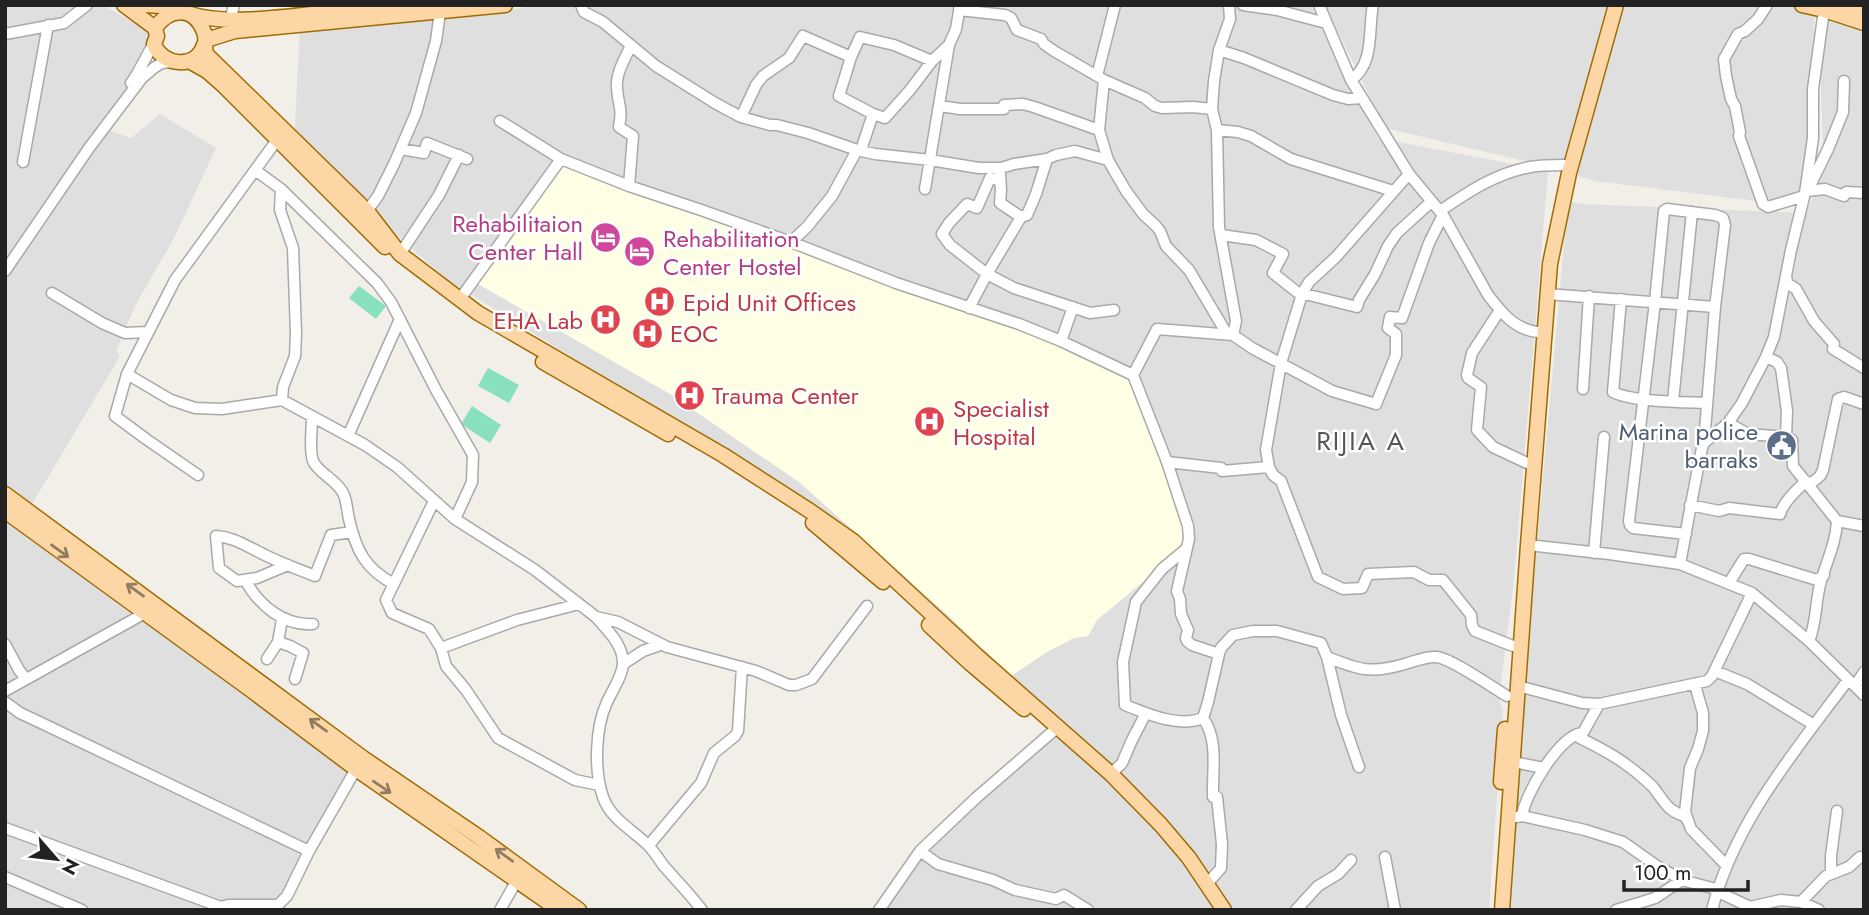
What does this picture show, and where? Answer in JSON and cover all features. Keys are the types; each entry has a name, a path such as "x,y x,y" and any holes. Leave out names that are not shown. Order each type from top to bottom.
{"main road":[{"path":"124,5 156,32"},
{"path":"144,5 162,6 203,18 234,19 440,12 505,5"},
{"path":"411,5 339,8 288,16 234,19 205,42 198,55 181,63 163,57 154,44 159,22 169,14 179,10 196,19 203,29 205,42 206,54 367,211 400,254 478,313 723,455 810,510 853,541 1056,730 1158,832 1182,860 1216,910"},
{"path":"1502,910 1513,762 1513,646 1544,262 1564,165 1608,5"},
{"path":"1492,910 1528,545 1550,264 1569,173 1616,5"},
{"path":"1802,5 1829,8 1863,21"},
{"path":"189,61 207,71 223,85 390,251 474,322 721,465 810,521 886,585 971,664 1111,774 1189,858 1224,910"},
{"path":"5,494 363,758 479,837 579,910"},
{"path":"5,511 356,769 559,910"}],"street":[{"path":"5,34 64,23 87,5"},
{"path":"581,5 584,12 603,22 656,66 741,117 808,132 859,150 979,168 1000,168 1075,151 1108,160"},
{"path":"1115,5 1100,78 1099,130 1108,160 1126,191 1160,231 1166,246 1189,270 1205,300 1230,335 1332,391 1376,404 1396,355 1396,334 1388,328 1390,317 1402,318 1442,213 1475,187 1505,174 1531,166 1564,165"},
{"path":"1229,5 1229,24 1219,50 1212,109 1217,130 1217,198 1221,235 1236,321 1230,335"},
{"path":"1242,5 1277,10 1326,23"},
{"path":"1319,5 1352,79 1409,174 1442,213 1479,282 1515,325 1527,331 1538,332"},
{"path":"1352,79 1359,75 1368,52 1373,5"},
{"path":"1767,5 1758,19 1738,34 1724,66 1735,106 1739,136 1763,204 1768,207 1805,193 1825,189 1844,197 1846,192 1864,193"},
{"path":"925,189 949,44 956,29 960,8 1006,15 1012,18 1017,30 1041,39 1044,44 1100,78 1162,108 1212,109"},
{"path":"1704,443 1728,423 1742,403 1774,337 1805,193 1813,138 1813,89 1829,8"},
{"path":"367,211 378,196 401,149 421,97 436,41 440,12"},
{"path":"23,162 48,25"},
{"path":"5,260 79,152 138,74 156,32"},
{"path":"741,117 756,85 763,76 789,58 803,36 851,57"},
{"path":"932,61 894,45 860,37 839,96 885,118 949,44"},
{"path":"629,186 633,136 619,127 622,113 617,89 621,68 631,45"},
{"path":"1219,50 1333,95 1348,99 1363,97"},
{"path":"5,271 89,148 142,78 162,63 172,62"},
{"path":"1805,193 1824,158 1843,113 1844,81"},
{"path":"940,106 1004,109 1004,105 1023,104 1099,130"},
{"path":"791,242 832,196 859,150 873,114"},
{"path":"500,121 561,159 896,283 1012,321 1133,375 1167,462 1188,526 1189,534 1177,591 1181,614 1188,631 1186,638 1192,645 1219,654"},
{"path":"1217,130 1251,136 1291,159 1393,191"},
{"path":"198,475 115,416 127,374 175,280 276,140"},
{"path":"400,254 463,157 427,143 424,153 401,149"},
{"path":"460,299 561,159"},
{"path":"970,308 1021,217 1027,215 1047,159"},
{"path":"1000,168 1000,203 1021,217"},
{"path":"255,170 281,189 377,284 391,302 473,455 472,482 455,519"},
{"path":"1409,174 1336,257 1309,282 1302,294 1281,363 1266,450 1269,467 1273,475 1281,481 1318,577 1343,589 1362,588 1368,574 1414,572 1429,580 1443,580 1471,615 1475,631 1513,646"},
{"path":"999,180 989,178 977,208 967,204 948,222 942,234 950,245 987,274 1014,288 1090,313 1114,310"},
{"path":"281,189 280,210 293,248 296,334 295,356 283,387 282,400"},
{"path":"1221,235 1256,240 1283,254 1273,273 1297,292 1357,307 1397,233 1431,202"},
{"path":"1680,564 1686,534 1690,505 1704,443 1725,225 1723,218 1716,215 1667,209 1664,211 1629,521 1633,528 1686,534"},
{"path":"1673,401 1692,212"},
{"path":"1787,272 1786,281 1796,289 1814,321 1834,344 1833,349 1864,368"},
{"path":"52,293 102,323 125,333 148,332"},
{"path":"1547,295 1715,307"},
{"path":"1583,388 1589,296"},
{"path":"1621,299 1613,392 1618,395 1707,403"},
{"path":"1061,341 1073,307"},
{"path":"1500,310 1472,353 1467,375 1481,387 1477,430 1493,447 1527,463"},
{"path":"348,436 400,319"},
{"path":"1133,375 1157,329 1230,335"},
{"path":"1766,357 1777,362 1781,368 1787,411 1786,437"},
{"path":"127,374 171,400 195,408 222,409 282,400 365,445 397,467 455,519 535,570 596,617 615,639 623,664"},
{"path":"1690,505 1719,511 1729,508 1780,514 1782,508 1808,483 1820,476 1839,399 1844,397 1864,404"},
{"path":"312,417 312,458 317,467 337,483 344,494 352,532 367,564 394,584"},
{"path":"1728,423 1748,434 1786,437 1792,440 1793,466 1837,522 1835,544 1818,596 1813,631 1808,641"},
{"path":"1594,552 1604,438"},
{"path":"1167,462 1221,468 1222,471 1269,467"},
{"path":"434,501 386,600 392,613 429,629 441,648 446,666 466,690 498,738 575,780 599,785"},
{"path":"1837,522 1864,526"},
{"path":"288,565 257,578 236,581 219,568 216,536 238,541 315,576 331,535 352,532"},
{"path":"1528,545 1680,564 1752,593 1808,641 1864,695"},
{"path":"1186,550 1162,569 1136,602 1123,662 1123,690 1125,705 1146,713 1183,722 1203,718"},
{"path":"1729,583 1744,559 1817,580 1824,575"},
{"path":"245,580 250,590 282,620 300,625 313,624"},
{"path":"1327,657 1370,670 1438,657 1513,691 1600,704 1707,681 1715,671 1752,593"},
{"path":"441,648 517,620 579,604"},
{"path":"596,617 618,622 660,645 742,667 789,685 811,679 867,606"},
{"path":"5,691 145,613"},
{"path":"267,659 278,642 282,620"},
{"path":"1207,884 1221,868 1222,844 1217,797 1213,797 1214,756 1210,729 1203,718 1219,654 1233,635 1253,631 1277,632 1321,643 1359,767"},
{"path":"278,642 303,653 295,679"},
{"path":"5,644 26,678"},
{"path":"660,645 643,651 623,664 604,707 596,764 599,785 604,801 617,819 649,845 702,910"},
{"path":"649,845 701,783 714,753 738,731 742,667"},
{"path":"1715,671 1747,684 1814,725"},
{"path":"1712,910 1716,890 1746,826 1778,775 1814,725 1864,672"},
{"path":"1687,820 1686,787 1703,731 1703,713 1695,685"},
{"path":"5,702 20,713 309,851"},
{"path":"1580,738 1600,704"},
{"path":"1111,774 1122,763 1146,713"},
{"path":"879,910 920,851 976,798 1056,730"},
{"path":"1522,816 1544,768 1565,742 1577,733 1582,733 1580,738"},
{"path":"1580,738 1631,767 1651,785 1665,805 1676,814 1685,816 1692,829 1727,865"},
{"path":"1513,762 1544,768"},
{"path":"5,828 220,909 228,905 278,907 287,896 309,851 356,769"},
{"path":"1831,873 1837,811"},
{"path":"1507,820 1522,816 1585,830 1623,842 1682,880 1716,890 1750,908 1781,900 1801,902 1819,910"},
{"path":"920,851 938,864 993,880 1015,890 1056,899 1064,895 1088,910"},
{"path":"1385,857 1395,910"},
{"path":"1801,902 1826,876 1849,867 1860,857 1864,857"},
{"path":"1296,910 1318,886 1338,874 1351,860"},
{"path":"5,877 82,910"},
{"path":"500,910 517,880"},
{"path":"1616,910 1655,898 1682,880"}],"shaded area":[{"path":"5,5 103,5 157,36 136,79 97,126 131,138 160,114 216,148 174,238 136,304 117,349 119,358 28,511 357,768 327,820 284,910 5,910"},
{"path":"545,5 1311,5 1378,138 1548,171 1514,580 1499,698 1503,711 1489,910 1223,910 1177,838 899,578 863,540 446,279 294,143 300,28 472,14"},
{"path":"1325,5 1815,5 1813,168 1796,206 1595,181 1550,167 1385,128"},
{"path":"1822,19 1864,30 1864,910 1504,910 1568,201 1583,204 1806,213 1824,172"},
{"name":"Specialist Hospital","path":"563,161 1128,370 1160,450 1188,534 1183,549 1097,620 1088,636 1074,638 1047,652 1011,676 950,617 799,482 683,403 677,402 678,399 670,394 478,284"},
{"path":"1056,734 1145,815 1175,848 1215,910 884,910 920,857"}],"green space":[{"path":"359,286 386,306 376,319 349,298"},
{"path":"488,368 519,385 509,403 478,386"},
{"path":"472,406 501,425 490,443 461,424"}],"place":[{"name":"Rehabilitaion Center Hall","path":"606,237"},
{"name":"Rehabilitation Center Hostel","path":"640,252"},
{"name":"Epid Unit Offices","path":"660,302"},
{"name":"EHA Lab","path":"606,320"},
{"name":"EOC","path":"647,333"},
{"name":"Trauma Center","path":"689,395"},
{"name":"Specialist Hospital","path":"930,422"},
{"name":"Marina police barraks","path":"1781,445"}],"district":[{"name":"RIJIA A","path":"1361,441"}]}
